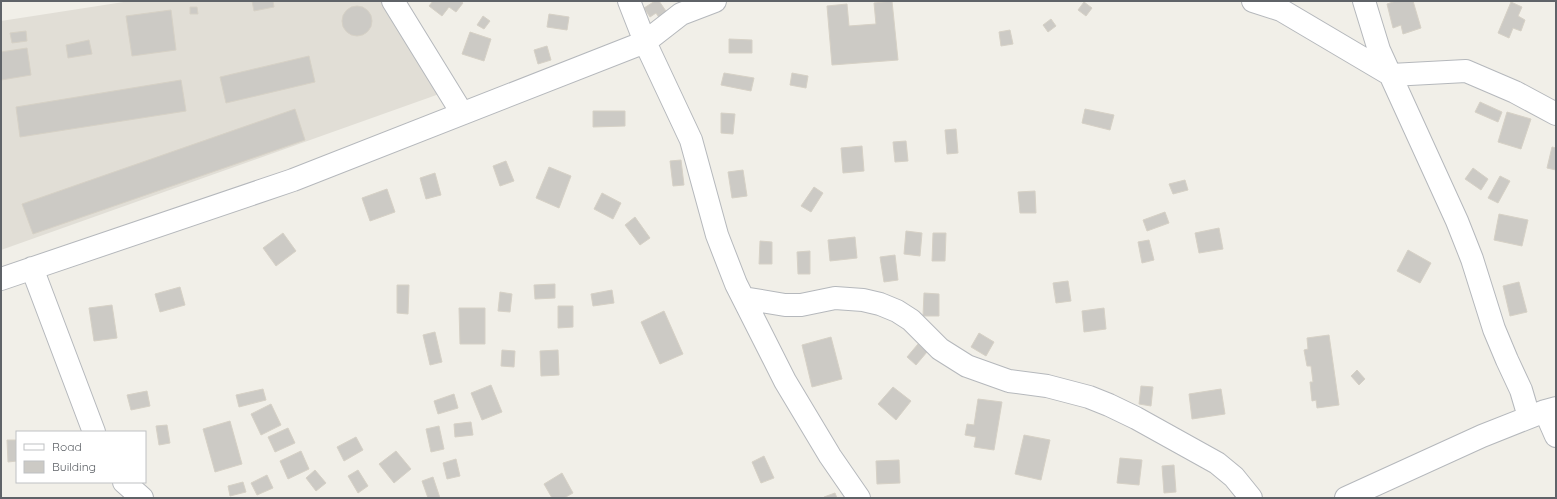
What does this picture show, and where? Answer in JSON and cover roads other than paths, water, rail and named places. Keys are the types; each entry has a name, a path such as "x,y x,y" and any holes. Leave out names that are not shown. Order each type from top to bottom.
{"street":[{"path":"393,1 462,113"},
{"path":"629,1 645,42 691,140 717,235 743,298 785,381 830,456 859,498"},
{"path":"1,279 293,180 645,42 685,8 715,1"},
{"path":"1253,1 1281,10 1391,75 1466,71 1515,92 1556,114"},
{"path":"1364,1 1379,50 1457,221 1472,259 1494,329 1507,360 1521,390 1544,412 1556,436"},
{"path":"32,268 94,431"},
{"path":"743,298 785,305 802,305 835,298 864,300 880,304 897,311 911,320 940,349 967,366 1009,381 1047,386 1110,404 1217,463 1234,477 1251,498"},
{"path":"1346,498 1482,436 1544,412"},
{"path":"112,483 119,498"},
{"path":"125,483 142,498"}]}
